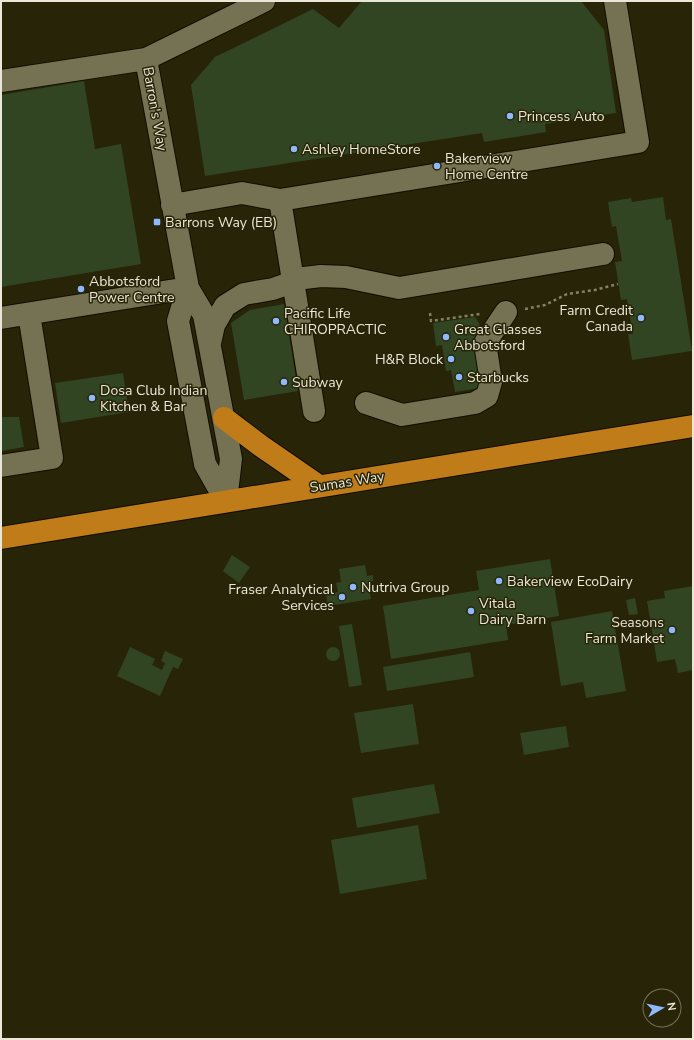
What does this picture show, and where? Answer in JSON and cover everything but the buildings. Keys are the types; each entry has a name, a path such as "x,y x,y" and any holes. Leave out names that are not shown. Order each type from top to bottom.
{"highway":[{"path":"224,418 261,446 319,486"},
{"name":"Sumas Way","path":"1,538 693,426"}],"street":[{"name":"Barron's Way","path":"226,501 231,459 224,418 204,315 188,288 146,59 264,1"},
{"path":"172,205 242,193 280,200 638,142 615,1"},
{"path":"1,81 146,59"},
{"path":"280,200 314,411"},
{"path":"209,344 214,325 225,306 244,294 273,289 304,278 321,276 346,277 398,288 603,254"},
{"name":"Barron's Way","path":"188,288 178,321 205,464 226,501"},
{"path":"1,318 188,288"},
{"path":"366,403 402,415 475,403 487,396 491,382 485,343 506,312"},
{"path":"1,466 52,458 30,314"}],"place":[{"name":"Princess Auto","path":"510,116"},
{"name":"Ashley HomeStore","path":"294,149"},
{"name":"Bakerview Home Centre","path":"437,166"},
{"name":"Barrons Way (EB)","path":"157,222"},
{"name":"Abbotsford Power Centre","path":"81,289"},
{"name":"Farm Credit Canada","path":"641,318"},
{"name":"Pacific Life CHIROPRACTIC","path":"276,321"},
{"name":"Great Glasses Abbotsford","path":"446,337"},
{"name":"H&R Block","path":"451,359"},
{"name":"Starbucks","path":"459,377"},
{"name":"Subway","path":"284,382"},
{"name":"Dosa Club Indian Kitchen & Bar","path":"92,398"},
{"name":"Bakerview EcoDairy","path":"499,581"},
{"name":"Nutriva Group","path":"353,587"},
{"name":"Fraser Analytical Services","path":"342,597"},
{"name":"Vitala Dairy Barn","path":"471,611"},
{"name":"Seasons Farm Market","path":"672,630"}]}
